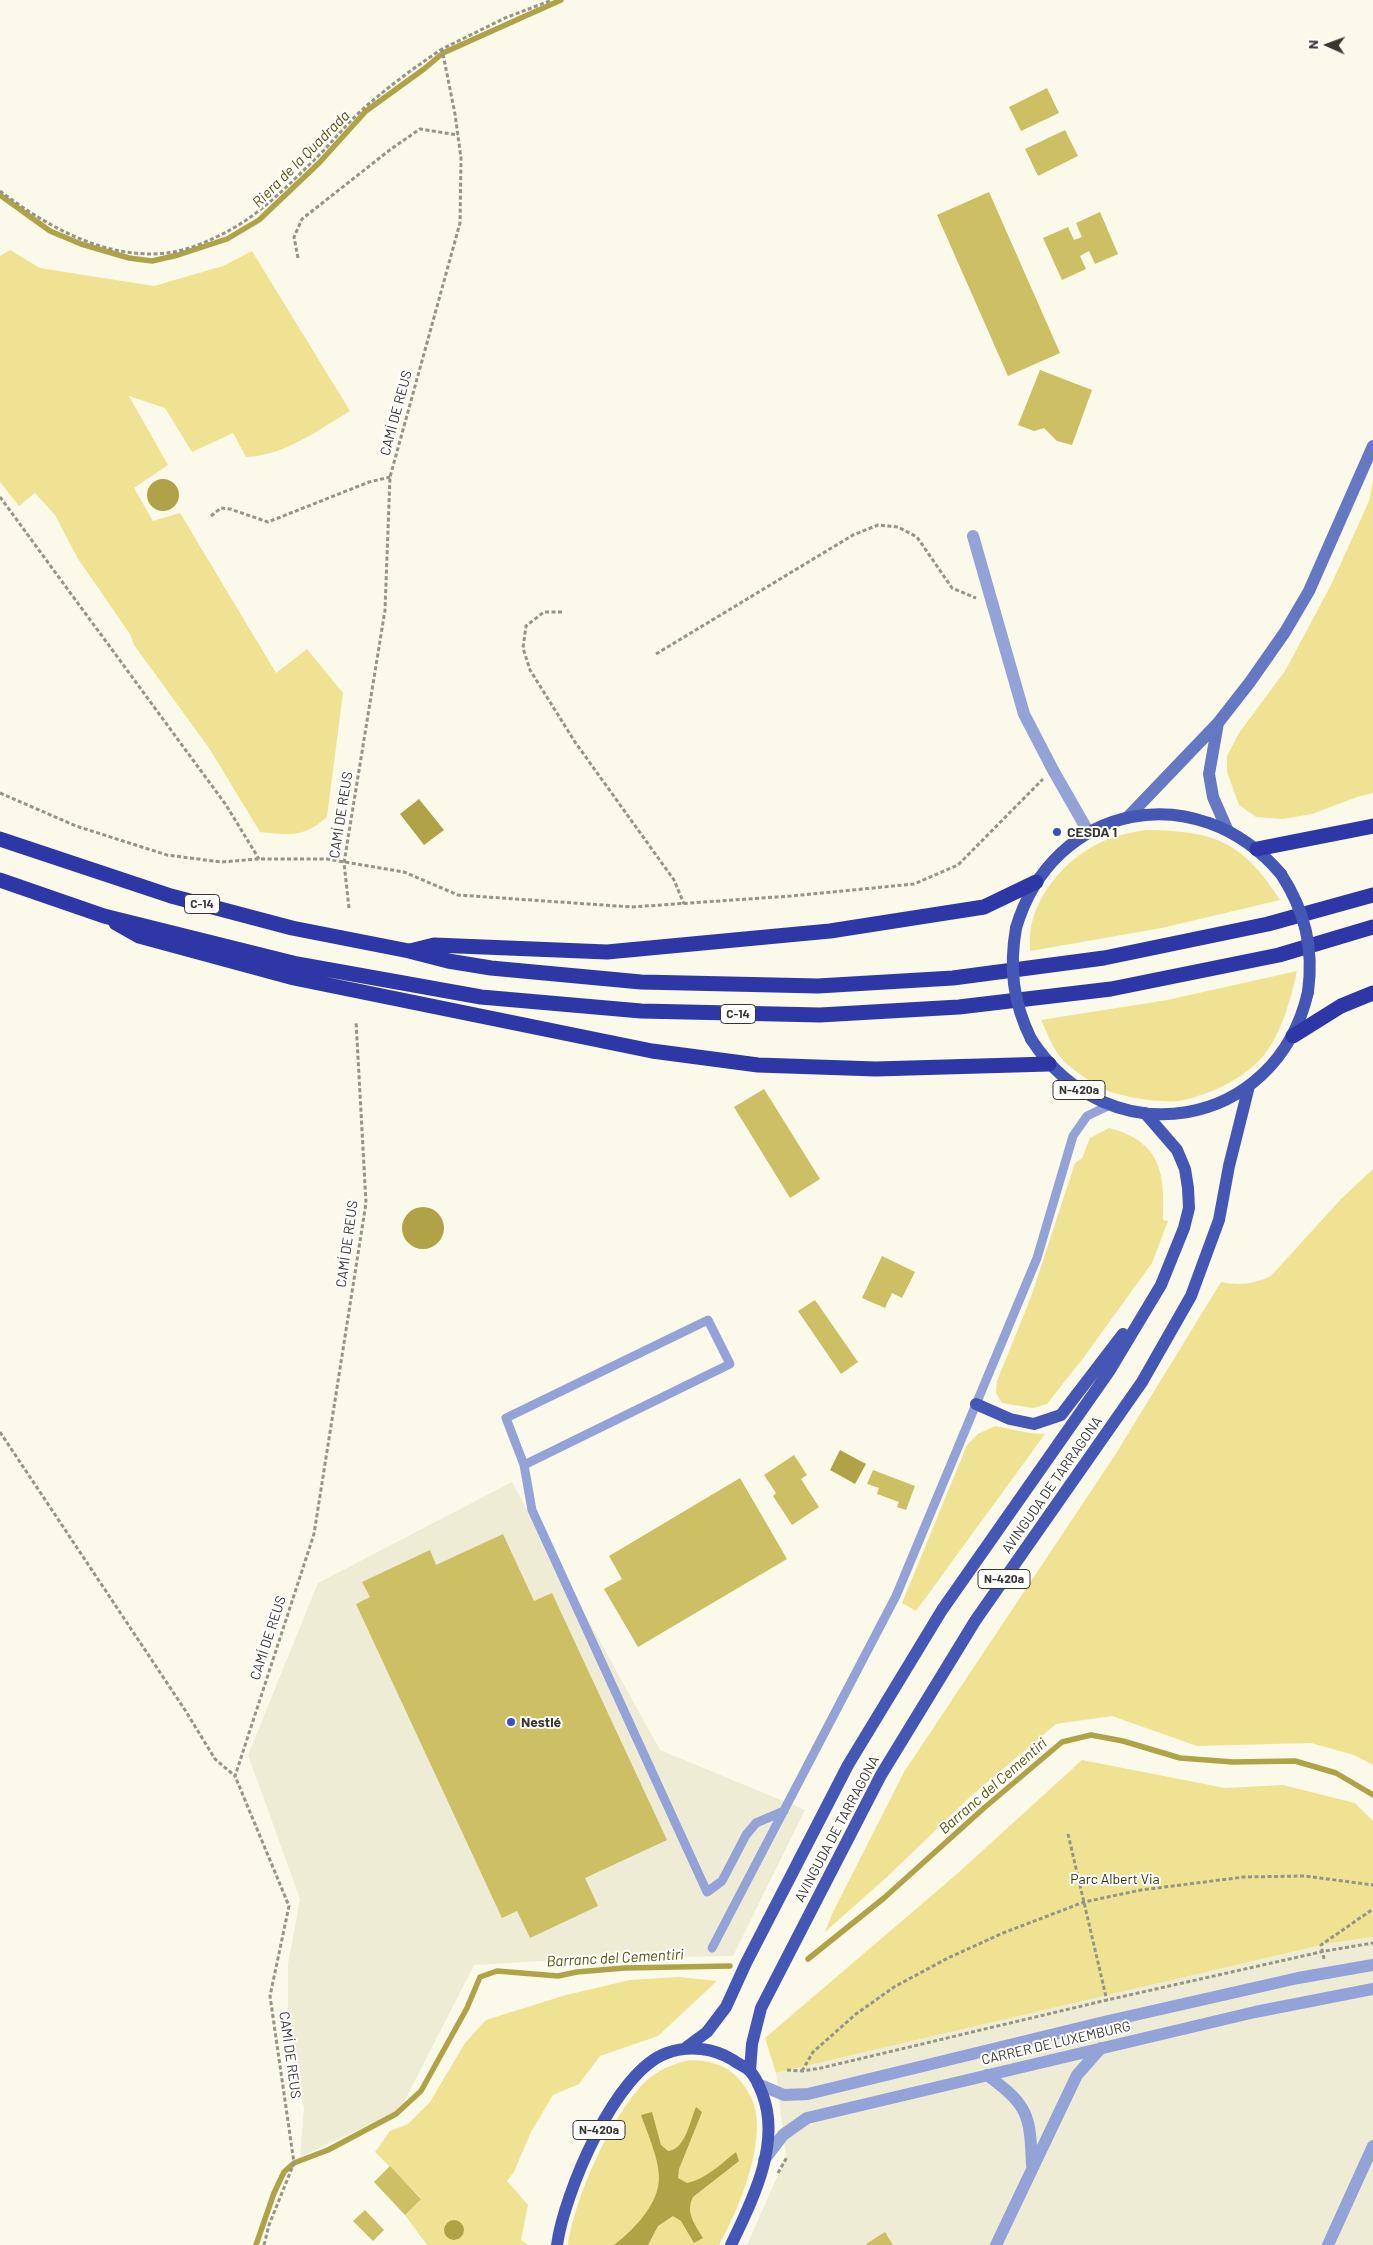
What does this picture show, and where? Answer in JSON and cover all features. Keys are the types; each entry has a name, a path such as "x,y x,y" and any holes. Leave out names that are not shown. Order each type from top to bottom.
{"highway":[{"path":"1257,849 1373,826"},
{"name":"C-14","path":"0,839 171,896 292,928 408,951 448,961 491,968 641,982 828,986 953,978 1104,958 1268,924 1373,895"},
{"name":"C-14","path":"0,880 104,916 297,964 481,997 641,1012 820,1016 960,1008 1110,989 1279,954 1373,927"},
{"path":"408,951 434,945 607,952 830,932 984,908 1036,882"},
{"path":"104,916 139,936 294,978 652,1051 758,1065 876,1069 1049,1064"},
{"path":"1293,1036 1341,1006 1373,993"}],"main road":[{"name":"N-420a","path":"1127,818 1218,723 1285,632 1309,591 1373,446"},
{"name":"N-420a","path":"1218,723 1209,774 1213,797 1227,829"},
{"name":"N-420a","path":"1144,815 1178,815 1211,822 1227,829 1257,849 1281,874 1297,901 1307,930 1311,961 1308,992 1305,1007 1293,1036 1274,1064 1249,1086 1217,1104 1199,1110 1163,1114 1145,1113 1110,1105 1083,1092 1049,1064 1031,1039 1023,1022 1013,985 1012,966 1016,928 1021,912 1036,882 1065,849 1089,833 1127,818 1144,815"},
{"name":"AVINGUDA DE TARRAGONA","path":"750,2071 752,2044 761,2008 881,1775 975,1621 1142,1382 1191,1296 1219,1220 1229,1166 1249,1086"},
{"name":"AVINGUDA DE TARRAGONA","path":"684,2049 707,2032 726,2007 746,1963 848,1765 942,1610 1110,1370 1161,1285 1184,1228 1188,1208 1188,1188 1185,1169 1176,1150 1145,1113"},
{"path":"976,1404 1010,1419 1034,1424 1061,1415 1161,1285"},
{"name":"N-420a","path":"557,2245 566,2205 574,2182 603,2121 634,2078 651,2062 667,2053 684,2049 709,2050 722,2054 750,2071 765,2100 768,2118 764,2160 750,2206 731,2245"}],"street":[{"path":"973,536 1024,714 1052,770 1089,833"},
{"name":"CARRER DE LUXEMBURG","path":"758,2084 784,2095 808,2094 1112,2021 1327,1973 1373,1965"},
{"path":"1368,1990 1373,1998"},
{"name":"CARRER DE LUXEMBURG","path":"764,2160 783,2135 807,2118 1255,2012 1368,1990"},
{"path":"996,2245 1077,2075 1101,2048"},
{"path":"987,2075 1006,2089 1023,2107 1030,2129 1032,2168"},
{"path":"1328,2245 1373,2146"}],"lane":[{"path":"712,1948 896,1596 1037,1258 1073,1136 1087,1116 1110,1105"},
{"path":"524,1465 730,1364 708,1320 506,1418 524,1465 532,1510 707,1892 722,1881 746,1835 756,1823 784,1811"}],"path":[{"path":"0,192 44,221 100,247 133,252 166,253 197,245 230,230 256,212 314,160 363,109 442,48 505,18 552,0"},
{"name":"CAMÍ DE REUS","path":"348,908 344,863 385,610 390,477 460,223 461,158 442,48"},
{"path":"298,258 294,237 302,218 392,149 420,130 458,135"},
{"path":"211,516 221,508 230,509 268,522 368,482 390,477"},
{"path":"0,497 226,805 259,859"},
{"path":"656,654 853,535 878,525 898,527 917,537 952,588 993,604"},
{"path":"562,612 544,612 526,626 523,648 530,670 575,742 674,880 684,904"},
{"path":"0,793 76,826 167,855 221,862 259,859 327,859 404,872 458,895 632,907 791,896 914,884 958,865 1052,770"},
{"name":"CAMÍ DE REUS","path":"264,2245 269,2226 294,2163 270,1996 289,1906 235,1776 315,1525 366,1203 356,1021"},
{"path":"0,1432 185,1710 215,1759 235,1776"},
{"path":"1068,1834 1112,2021"},
{"path":"802,2071 813,2052 856,2014 894,1988 948,1958 1003,1933 1084,1902 1141,1890 1244,1877 1305,1876 1373,1885"},
{"path":"1327,1973 1321,1945 1373,1909"},
{"path":"787,2070 802,2071 1107,2000 1322,1952 1373,1943"},
{"path":"776,2178 791,2152"}],"shaded area":[{"path":"163,479 174,484 179,495 174,506 163,511 152,506 147,495 152,484"},
{"path":"419,799 444,830 424,845 400,814"},
{"path":"423,1207 438,1213 444,1228 438,1243 423,1249 408,1243 402,1228 408,1213"},
{"path":"840,1450 866,1464 855,1484 830,1470"},
{"path":"512,1482 660,1750 805,1810 733,1956 598,1958 474,1965 400,2110 300,2157 304,2108 288,2041 288,1964 300,1899 248,1755 318,1583"},
{"path":"1373,1937 1373,2245 747,2245 786,2157 776,2073 1326,1944"},
{"path":"696,2107 702,2112 679,2169 678,2178 687,2183 701,2178 736,2152 739,2161 693,2197 690,2208 691,2213 694,2223 703,2238 694,2243 681,2221 673,2216 658,2226 648,2245 614,2245 647,2212 658,2187 657,2161 641,2115 652,2112 661,2145 668,2151 679,2146 683,2140"},
{"path":"454,2220 461,2223 464,2230 461,2237 454,2240 447,2237 444,2230 447,2223"}],"green space":[{"path":"10,250 40,268 154,286 223,266 252,251 350,411 313,434 287,447 260,456 246,457 233,433 192,452 165,408 129,396 168,465 134,488 153,521 180,513 276,673 307,649 343,693 327,817 311,829 296,834 260,832 209,748 134,645 130,634 78,559 55,515 35,493 19,506 0,482 0,256"},
{"path":"1373,481 1373,793 1312,814 1283,819 1256,817 1239,805 1227,772 1227,756 1239,733 1285,671 1331,585 1369,501"},
{"path":"1145,830 1189,833 1224,843 1239,852 1252,864 1280,900 1162,928 1030,951 1030,930 1035,912 1050,885 1060,873 1071,862 1097,844 1128,833"},
{"path":"1297,971 1289,1004 1281,1026 1264,1055 1247,1072 1236,1079 1213,1091 1189,1099 1178,1101 1152,1100 1131,1097 1106,1090 1073,1069 1062,1059 1053,1046 1041,1020 1167,1000"},
{"path":"1109,1128 1126,1134 1140,1142 1156,1161 1161,1173 1163,1220 1168,1221 1152,1263 1084,1357 1047,1404 1033,1408 1002,1403 996,1393 997,1381 1031,1297 1075,1163 1082,1158 1090,1138"},
{"path":"1373,1169 1373,1765 1354,1755 1311,1743 1197,1746 1112,1716 1056,1724 970,1797 887,1877 825,1932 832,1914 904,1772 1115,1455 1221,1282 1246,1284 1271,1276 1341,1199"},
{"path":"995,1426 1029,1433 1045,1434 916,1611 902,1603 967,1445 978,1434"},
{"name":"Parc Albert Via","path":"1082,1760 1225,1788 1283,1785 1355,1803 1373,1821 1373,1937 1326,1944 776,2073 765,2038 958,1873"},
{"path":"679,1977 717,1981 658,2036 600,2056 579,2084 553,2095 531,2132 514,2172 507,2181 528,2205 521,2240 528,2245 427,2245 405,2215 421,2198 375,2152 390,2131 408,2124 430,2102 465,2043 486,2020 566,1995 630,1980"},
{"path":"690,2060 717,2064 734,2074 750,2095 756,2113 755,2145 747,2181 734,2216 719,2245 568,2245 578,2205 586,2183 607,2137 619,2117 648,2079 665,2068"}],"building":[{"path":"1047,88 1059,113 1021,131 1009,107"},
{"path":"1065,130 1078,156 1038,176 1025,149"},
{"path":"989,192 1060,353 1008,376 937,215"},
{"path":"1100,212 1118,254 1095,264 1089,251 1080,256 1086,269 1062,280 1043,238 1068,227 1074,240 1082,237 1076,223"},
{"path":"1040,370 1092,390 1072,445 1057,441 1044,428 1034,431 1018,425"},
{"path":"764,1089 820,1179 790,1198 734,1107"},
{"path":"882,1256 915,1272 902,1298 892,1293 885,1308 862,1298"},
{"path":"815,1300 858,1362 841,1374 798,1311"},
{"path":"794,1455 807,1475 801,1479 819,1507 792,1525 773,1496 776,1493 764,1475"},
{"path":"873,1470 915,1486 906,1510 897,1507 899,1502 877,1494 879,1488 867,1484"},
{"path":"740,1478 787,1559 638,1647 604,1589 622,1579 609,1556"},
{"name":"Nestlé","path":"503,1534 534,1601 552,1593 667,1840 585,1878 598,1906 530,1938 517,1911 502,1918 356,1604 370,1597 362,1582 430,1550 436,1565"},
{"path":"390,2166 421,2199 405,2215 374,2182"},
{"path":"365,2210 384,2230 373,2241 353,2221"},
{"path":"885,2232 893,2245 866,2244"}],"waterway":[{"name":"Riera de la Quadrada","path":"0,195 50,231 81,244 129,258 152,261 178,255 227,239 259,220 319,163 366,111 443,53 561,0"},
{"name":"Barranc del Cementiri","path":"808,1959 884,1898 984,1808 1062,1742 1091,1735 1123,1741 1180,1758 1233,1762 1295,1761 1336,1773 1373,1795"},
{"name":"Barranc del Cementiri","path":"256,2245 274,2193 284,2172 294,2163 328,2150 396,2114 421,2091 467,2008 480,1977 497,1971 558,1976 577,1972 624,1968 730,1966"}],"place":[{"name":"CESDA 1","path":"1057,832"},
{"name":"Nestlé","path":"511,1722"}]}
